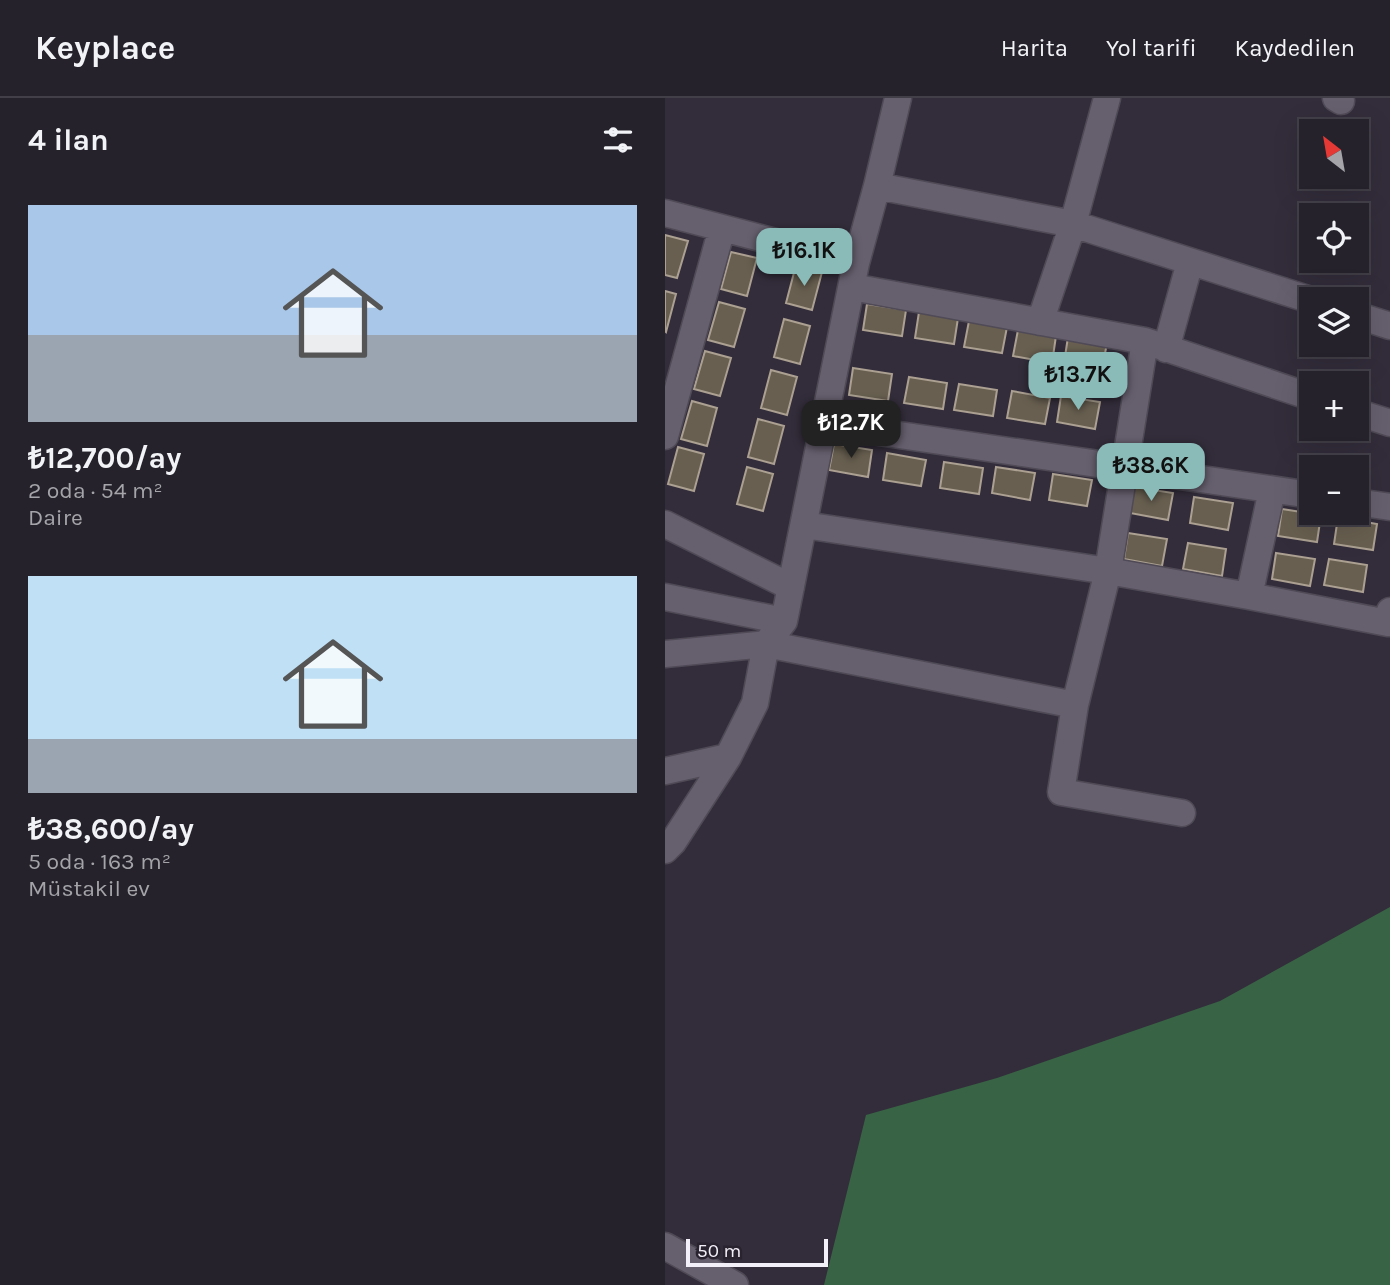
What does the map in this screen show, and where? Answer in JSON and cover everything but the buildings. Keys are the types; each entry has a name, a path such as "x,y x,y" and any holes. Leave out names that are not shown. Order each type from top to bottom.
{"street":[{"path":"665,850 673,842 728,757 755,703 766,645 784,621 854,275 898,98"},
{"path":"1040,322 1073,224 1103,100"},
{"path":"877,186 1073,224 1299,296"},
{"path":"665,213 722,228 854,275 1040,322 1156,345 1299,393"},
{"path":"665,436 722,228"},
{"path":"1182,813 1061,792 1075,705 1108,570 1123,468 1156,345 1189,262"},
{"path":"1369,319 1390,326"},
{"path":"1369,416 1390,423"},
{"path":"824,424 1299,493"},
{"path":"1249,596 1272,490"},
{"path":"1369,504 1390,507"},
{"path":"665,524 791,586"},
{"path":"804,524 1108,570 1388,623 1390,611"},
{"path":"665,597 784,621"},
{"path":"665,654 766,645 1075,705"},
{"path":"665,771 728,757"},
{"path":"665,1246 735,1285"}],"green space":[{"path":"1390,907 1390,1285 824,1285 866,1115 997,1078 1220,1001"}]}
